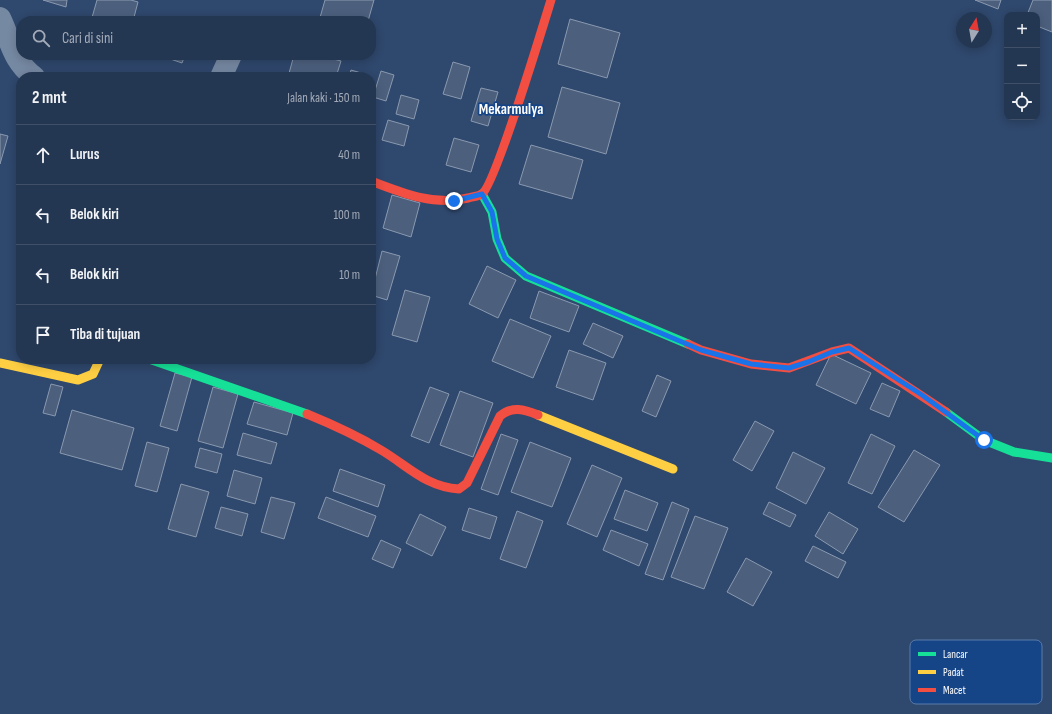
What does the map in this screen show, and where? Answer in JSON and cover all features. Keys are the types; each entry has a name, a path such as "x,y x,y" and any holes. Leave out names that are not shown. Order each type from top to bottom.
{"street":[{"path":"376,183 400,192 433,200 454,201 482,194 488,186 503,147 551,0"},
{"path":"0,18 6,31 11,49 16,57"},
{"path":"18,60 28,72"},
{"path":"223,72 229,60"},
{"path":"482,194 492,212 497,239 505,258 526,276 701,350 751,364 789,368 832,352 849,348 922,395 984,440 1014,452 1052,458"},
{"path":"0,363 78,380 88,378 96,371 98,364"},
{"path":"163,364 309,415 382,450 423,479 444,488 459,489 467,483 500,416 508,409 514,408 528,411 551,422 673,469"}],"building":[{"path":"43,0 67,0 66,7"},
{"path":"97,0 131,0 138,2 134,16 92,16"},
{"path":"325,0 374,0 369,16 320,16"},
{"path":"975,0 1001,0 998,9"},
{"path":"1033,0 1052,0 1052,32 1040,27 1040,12 1028,12"},
{"path":"570,19 620,33 607,78 558,64"},
{"path":"173,60 183,60 182,63"},
{"path":"293,60 341,61 338,72 289,72"},
{"path":"453,62 470,67 461,99 443,94"},
{"path":"381,71 394,75 386,101 376,98 376,87"},
{"path":"562,87 620,103 606,154 548,137"},
{"path":"481,88 498,92 488,126 471,121"},
{"path":"401,95 419,100 414,119 396,114"},
{"path":"388,120 409,126 404,146 382,140"},
{"path":"0,134 8,136 0,164"},
{"path":"454,138 479,145 471,172 446,165"},
{"path":"531,145 583,160 572,199 519,184"},
{"path":"392,195 420,203 411,237 383,228"},
{"path":"382,251 400,256 387,300 376,297 376,275"},
{"path":"487,266 516,280 498,318 469,304"},
{"path":"405,290 430,297 417,342 392,335"},
{"path":"539,291 579,306 569,332 530,318"},
{"path":"510,319 551,336 533,378 492,361"},
{"path":"593,323 623,336 613,358 583,344"},
{"path":"569,350 606,363 593,400 556,387"},
{"path":"831,354 871,373 856,404 816,385"},
{"path":"175,373 192,377 177,431 160,426"},
{"path":"657,375 671,381 656,417 642,411"},
{"path":"882,383 900,391 889,417 870,409"},
{"path":"51,384 63,387 55,416 43,413"},
{"path":"213,387 238,394 223,448 198,441"},
{"path":"430,387 449,394 429,443 411,436"},
{"path":"460,391 493,403 473,457 440,445"},
{"path":"254,402 293,413 287,435 247,424"},
{"path":"72,410 134,428 122,470 60,453"},
{"path":"755,421 774,431 752,471 733,460"},
{"path":"243,433 277,443 271,464 237,455"},
{"path":"501,434 518,440 498,495 481,489"},
{"path":"871,434 895,446 872,494 848,483"},
{"path":"147,442 169,448 157,492 135,486"},
{"path":"530,442 571,458 552,507 511,492"},
{"path":"200,448 222,454 217,473 195,467"},
{"path":"914,450 940,465 904,522 878,507"},
{"path":"793,452 825,468 806,504 776,488"},
{"path":"592,465 622,478 597,537 567,524"},
{"path":"340,469 385,485 378,507 333,491"},
{"path":"234,470 262,478 255,504 227,496"},
{"path":"181,484 209,492 196,537 168,529"},
{"path":"625,490 658,503 647,531 614,519"},
{"path":"271,497 295,503 284,539 261,532"},
{"path":"326,497 376,516 368,537 318,518"},
{"path":"672,502 689,509 663,580 645,574"},
{"path":"769,502 796,515 790,527 763,514"},
{"path":"221,507 248,514 242,536 215,528"},
{"path":"469,508 497,517 490,539 462,530"},
{"path":"517,511 543,521 526,568 500,559"},
{"path":"829,512 858,529 843,554 815,536"},
{"path":"420,514 446,527 432,556 406,543"},
{"path":"695,516 728,528 704,589 671,577"},
{"path":"611,530 648,544 639,566 603,550"},
{"path":"381,540 401,549 393,568 372,559"},
{"path":"813,546 846,562 838,578 805,561"},
{"path":"746,558 772,572 753,606 727,592"}],"traffic: fast":[{"path":"482,194 492,212 497,239 505,258 526,276 688,344"},
{"path":"163,364 307,414"},
{"path":"946,412 984,440 1014,452 1052,458"}],"traffic: slow":[{"path":"0,363 78,380 93,374 98,364"},
{"path":"538,415 673,469"}],"traffic: jam":[{"path":"376,183 406,194 431,199 455,200 482,194 497,164 507,136 551,0"},
{"path":"688,344 701,350 751,364 789,368 832,352 849,348 946,412"},
{"path":"307,414 373,445 427,480 447,487 459,489 467,483 500,416 514,410 528,411 538,415"}],"district":[{"name":"Mekarmulya","path":"511,109"}],"route":[{"path":"454,201 482,194 492,212 497,239 505,258 526,276 701,350 751,364 789,368 832,352 849,348 922,395 984,440"}]}
